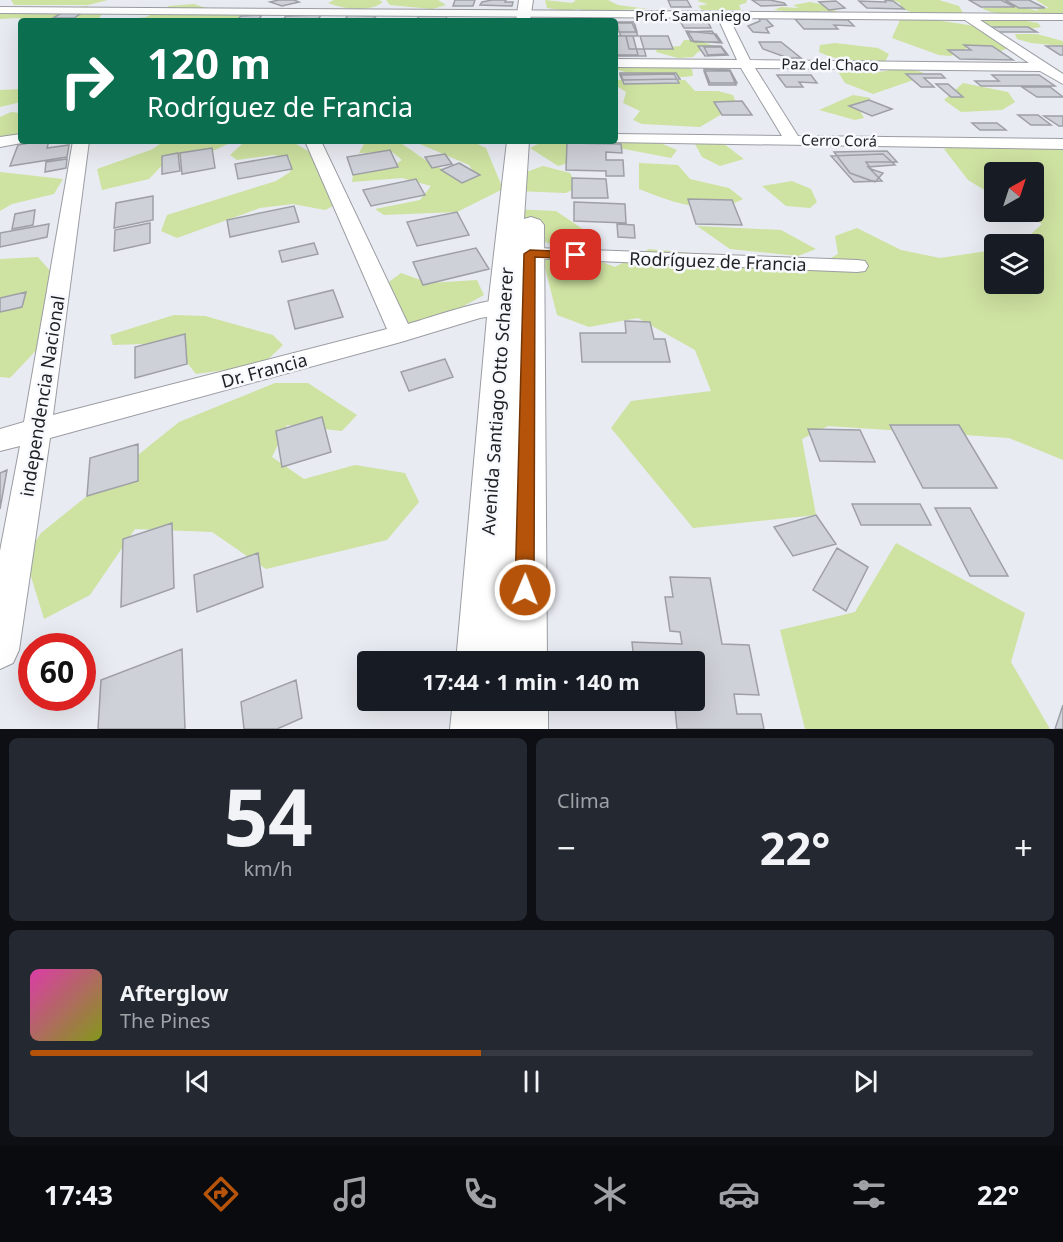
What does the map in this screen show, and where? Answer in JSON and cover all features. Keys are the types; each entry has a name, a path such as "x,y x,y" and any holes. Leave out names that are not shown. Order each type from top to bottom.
{"main road":[{"name":"Avenida Santiago Otto Schaerer","path":"481,651 516,305 519,253 518,144"},
{"name":"Avenida Santiago Otto Schaerer","path":"519,253 534,144"},
{"name":"Avenida Santiago Otto Schaerer","path":"516,305 524,651"},
{"path":"476,729 477,711"},
{"path":"522,729 523,711"}],"street":[{"path":"241,10 254,0"},
{"path":"385,11 393,0"},
{"path":"744,0 757,15"},
{"name":"Prof. Samaniego","path":"0,10 104,6 241,10 1063,17"},
{"path":"953,6 1063,80"},
{"path":"333,18 338,10"},
{"path":"722,15 745,63 792,139"},
{"name":"Paz del Chaco","path":"618,63 1044,67"},
{"path":"0,142 18,139"},
{"name":"Cerro Corá","path":"618,139 792,139 1063,144"},
{"name":"independencia Nacional","path":"0,650 37,430 81,144"},
{"path":"314,144 401,334"},
{"name":"Rodríguez de Francia","path":"519,253 857,266"},
{"name":"Dr. Francia","path":"0,440 401,334 478,311 516,305"}],"green space":[{"path":"11,0 108,0 88,5 14,5"},
{"path":"334,0 379,0 383,2 371,8 356,9 328,3"},
{"path":"386,0 438,0 446,5 432,9 390,5"},
{"path":"545,0 572,3 576,0 608,0 618,5 648,9 617,10 613,13 598,10 587,12 578,9 567,11 547,8"},
{"path":"747,0 746,3 739,5 741,10 702,10 698,6 708,4 697,1"},
{"path":"892,0 939,0 959,6 963,13 923,14 907,11 901,8 900,3"},
{"path":"1036,0 1063,0 1063,15 1009,15 982,8 1019,7 1039,11 1036,8 1049,8"},
{"path":"810,2 840,13 823,11 812,14 774,10 781,7 799,8 793,5"},
{"path":"194,4 222,11 270,13 249,18 136,18 146,17 169,6"},
{"path":"86,6 103,12 100,18 55,18 76,16 63,9"},
{"path":"57,10 61,13 55,18 0,19 0,11"},
{"path":"922,18 975,26 1008,48 1001,51 967,48 951,56 939,55 892,38 900,20"},
{"path":"980,19 1016,19 1038,23 1041,27 1003,28 980,23"},
{"path":"1015,34 1037,34 1063,41 1063,46 1031,43 1017,39"},
{"path":"684,40 697,40 715,46 698,52 693,57 678,58 656,52 657,48 680,46"},
{"path":"835,43 878,48 889,54 885,62 860,63 819,52 820,45"},
{"path":"618,66 680,66 692,69 693,76 654,80 685,80 695,91 718,91 733,95 737,105 700,127 642,124 633,120 640,111 623,103 626,92 618,87 618,80 649,79 618,70"},
{"path":"835,67 879,72 904,68 922,72 925,76 873,94 845,83"},
{"path":"963,83 1008,92 1015,102 1002,110 961,112 944,100"},
{"path":"18,89 18,103 0,107 0,90"},
{"path":"853,95 871,98 858,107 864,118 855,120 819,110"},
{"path":"11,112 18,113 18,135 0,138 0,117"},
{"path":"618,138 653,140 677,150 671,158 614,147 614,144 618,144"},
{"path":"974,139 1063,141 1063,460 1009,438 828,426 802,439 816,515 693,528 611,428 631,401 711,391 695,350 638,318 589,327 557,315 543,260 570,250 615,267 649,249 818,265 838,254 835,236 857,228 901,250 940,258 984,251 984,294 1044,294 1044,234 1031,234 1042,224 1038,222 1044,222 1044,162 984,162 984,190 968,180 944,149"},
{"path":"160,144 228,144 206,154 169,158 149,179 102,190 97,169 153,149"},
{"path":"242,144 296,144 315,155 345,200 325,210 293,204 260,208 177,238 161,231 167,215 276,181 290,172 290,158 273,155 237,160 230,155"},
{"path":"364,144 402,144 434,166 463,176 473,171 469,165 420,144 477,144 486,148 503,189 457,212 384,215 375,209 420,200 431,186 402,178 352,182 353,175 390,168 402,160 392,152 359,153"},
{"path":"538,144 578,144 573,148 575,161 558,166 530,148"},
{"path":"695,144 724,144 744,159 720,166 702,157"},
{"path":"639,163 678,165 690,179 729,188 743,199 718,207 704,207 664,199 639,189"},
{"path":"543,166 570,173 578,187 566,193 516,191 515,176"},
{"path":"0,172 63,179 54,194 12,204 0,211"},
{"path":"792,181 811,189 817,202 810,208 786,206 762,186"},
{"path":"512,209 556,211 593,236 558,247 517,231"},
{"path":"697,226 781,230 816,249 798,256 730,249"},
{"path":"38,257 51,272 44,342 10,378 0,377 0,259"},
{"path":"401,273 429,283 477,280 484,295 430,324 401,334 378,290"},
{"path":"174,315 205,316 273,335 283,345 262,365 196,374 171,343 113,345 110,335"},
{"path":"275,383 308,383 357,415 342,431 287,425 272,457 304,479 355,465 405,473 419,502 387,540 266,569 212,532 135,529 90,595 44,619 25,557 41,533 179,422"},
{"path":"896,543 1025,613 1011,662 1050,729 805,729 780,630 855,612"}],"building":[{"path":"279,0 299,2 282,6 270,2"},
{"path":"455,0 475,0 473,6 453,6"},
{"path":"492,0 513,2 512,6 480,5 482,2"},
{"path":"668,0 687,0 691,7 671,7"},
{"path":"752,0 770,0 786,5 761,6"},
{"path":"885,0 893,1 904,9 867,8 859,1 886,2"},
{"path":"969,0 1001,0 1015,7 981,7"},
{"path":"1005,0 1029,0 1045,8 1019,8"},
{"path":"836,1 845,8 829,10 819,2"},
{"path":"63,12 83,12 74,18 53,18"},
{"path":"262,15 260,18 239,18"},
{"path":"321,15 319,18 284,18 286,16"},
{"path":"348,15 376,16 374,18 346,18"},
{"path":"419,16 447,16 446,18 418,18"},
{"path":"679,19 712,19 714,22 708,22 711,28 684,28"},
{"path":"759,19 766,19 773,26 766,28 769,33 753,32 748,26 760,21"},
{"path":"795,19 848,20 854,26 834,25 838,29 804,29"},
{"path":"618,22 634,22 637,32 619,32"},
{"path":"618,23 632,23 638,36 621,36"},
{"path":"989,27 1028,27 1037,32 997,32"},
{"path":"686,31 716,34 722,43 691,41"},
{"path":"712,31 720,42 694,42 688,32"},
{"path":"618,36 626,36 629,49 644,49 646,56 618,56"},
{"path":"618,36 633,36 638,55 618,55"},
{"path":"640,36 668,36 673,49 644,49"},
{"path":"759,42 781,42 801,58 788,58 763,49"},
{"path":"964,45 992,46 1013,60 960,59 948,50 971,50"},
{"path":"698,46 721,46 728,55 705,56"},
{"path":"1046,46 1063,46 1063,55 1060,55"},
{"path":"704,47 721,47 726,54 708,55"},
{"path":"704,69 730,70 737,83 710,83"},
{"path":"704,71 730,71 736,85 709,85"},
{"path":"620,73 676,73 680,79 623,80"},
{"path":"674,74 679,83 624,84 620,75"},
{"path":"906,74 941,74 945,78 924,78 934,87 921,87"},
{"path":"777,75 811,75 817,83 799,82 803,87 786,87"},
{"path":"992,75 1039,75 1055,86 981,86 975,81 999,81"},
{"path":"936,84 948,84 963,97 951,97"},
{"path":"1022,87 1050,87 1063,97 1037,97"},
{"path":"869,100 892,109 872,116 849,106"},
{"path":"742,101 752,115 722,115 714,102"},
{"path":"1018,115 1038,115 1051,125 1031,125"},
{"path":"1044,116 1063,116 1063,126 1059,126"},
{"path":"972,123 997,123 1006,130 980,130"},
{"path":"48,144 47,148 69,145 67,157 10,166 18,145"},
{"path":"567,144 621,144 622,153 606,152 606,160 623,160 624,176 606,176 606,171 566,170"},
{"path":"212,148 215,168 182,174 180,153"},
{"path":"390,150 398,167 353,175 347,157"},
{"path":"887,151 897,162 866,162 871,169 883,173 875,182 850,173 834,152"},
{"path":"178,153 180,171 162,174 162,156"},
{"path":"445,154 452,164 432,168 425,157"},
{"path":"883,154 895,165 868,167 882,181 854,182 831,156"},
{"path":"287,155 292,169 238,179 235,164"},
{"path":"67,159 66,168 45,172 46,162"},
{"path":"459,163 480,175 462,183 441,170"},
{"path":"572,178 606,179 608,198 572,198"},
{"path":"416,179 425,195 371,206 363,190"},
{"path":"153,196 153,220 114,228 116,203"},
{"path":"688,199 732,200 742,225 696,224"},
{"path":"574,202 625,204 626,223 574,221"},
{"path":"294,206 299,222 230,237 227,220"},
{"path":"35,210 33,225 12,229 15,214"},
{"path":"457,212 469,235 417,246 407,222"},
{"path":"150,223 150,243 114,251 115,230"},
{"path":"49,224 47,237 0,247 0,233"},
{"path":"617,224 634,225 635,238 618,237"},
{"path":"314,243 318,254 282,262 279,251"},
{"path":"476,248 489,269 423,285 413,262"},
{"path":"333,290 343,317 295,329 288,301"},
{"path":"26,292 22,307 0,312 0,298"},
{"path":"625,321 650,322 654,339 665,339 670,362 582,362 580,333 626,333"},
{"path":"185,334 187,364 135,378 135,347"},
{"path":"445,359 453,377 409,391 401,372"},
{"path":"322,417 331,452 282,467 276,431"},
{"path":"890,425 959,425 997,488 923,488"},
{"path":"808,429 860,430 875,462 820,461"},
{"path":"138,444 138,481 87,496 90,458"},
{"path":"7,470 0,509 0,473"},
{"path":"852,504 920,504 931,525 861,525"},
{"path":"935,508 970,508 1008,576 970,576"},
{"path":"816,515 836,544 793,556 774,527"},
{"path":"172,523 174,588 121,607 123,539"},
{"path":"837,548 868,567 846,611 813,590"},
{"path":"258,553 263,587 197,612 194,575"},
{"path":"670,577 710,578 722,644 749,645 759,695 734,694 737,714 761,714 764,729 677,729 675,711 705,711 705,651 633,651 632,642 682,644 680,632 670,631 665,597 673,597"},
{"path":"182,649 185,729 98,729 101,680"},
{"path":"296,680 302,718 277,729 244,729 241,702"},
{"path":"1063,705 1063,729 1055,729"}],"route":[{"path":"525,590 530,254 576,255"}]}
